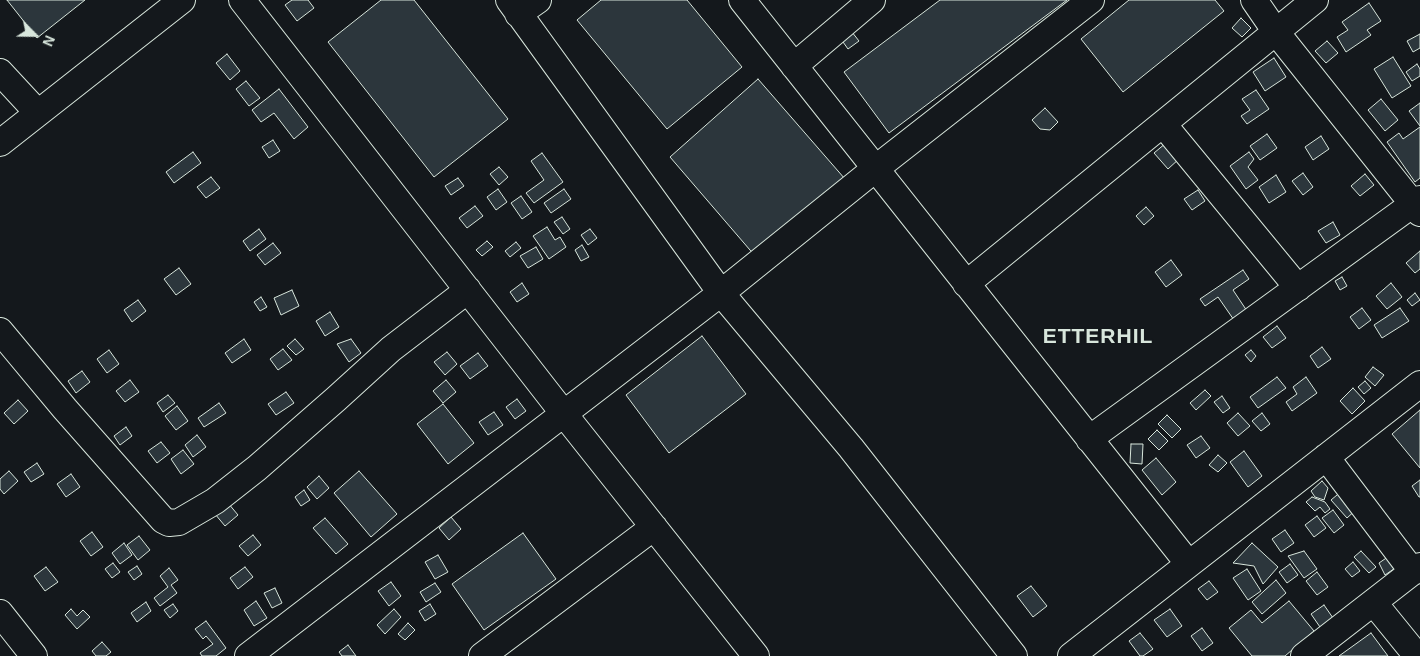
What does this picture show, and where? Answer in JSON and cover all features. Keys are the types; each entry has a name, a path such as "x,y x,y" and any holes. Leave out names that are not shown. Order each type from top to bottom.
{"street":[{"path":"0,143 182,0"},
{"path":"242,0 564,414 756,656"},
{"path":"742,0 1188,564"},
{"path":"794,66 872,0"},
{"path":"248,656 721,293 875,169 1091,0"},
{"path":"1090,440 1298,288 1418,206 1276,32 1254,0"},
{"path":"966,284 1315,0"},
{"path":"522,5 721,293 851,448 1014,656"},
{"path":"0,72 38,113"},
{"path":"1163,124 1298,288"},
{"path":"0,331 64,409 163,520 169,523 179,522 215,500 257,468 391,349 468,290"},
{"path":"1071,656 1420,384"},
{"path":"1304,656 1416,569 1326,457"},
{"path":"482,656 654,527"},
{"path":"1374,603 1417,656"},
{"path":"0,613 34,656"}],"building":[{"path":"7,0 85,0 37,38"},
{"path":"292,0 308,0 314,8 297,21 285,5"},
{"path":"381,0 414,0 508,119 434,177 328,42"},
{"path":"601,0 687,0 742,67 667,129 577,20"},
{"path":"940,0 1067,0 889,133 844,72"},
{"path":"1129,0 1215,0 1224,11 1123,92 1081,39"},
{"path":"1369,3 1381,21 1367,30 1371,35 1346,52 1337,37 1348,30 1342,22"},
{"path":"1241,18 1251,28 1242,37 1232,28"},
{"path":"848,27 859,41 848,49 838,35"},
{"path":"1420,34 1420,48 1413,52 1407,41"},
{"path":"1327,41 1338,53 1326,63 1315,51"},
{"path":"227,54 240,71 230,80 216,63"},
{"path":"1393,57 1411,86 1392,98 1374,69"},
{"path":"1274,58 1286,77 1265,91 1253,72"},
{"path":"1417,64 1420,69 1420,76 1412,81 1406,72"},
{"path":"758,79 845,179 756,257 670,157"},
{"path":"246,81 260,98 249,106 236,89"},
{"path":"279,89 308,127 294,139 274,113 261,122 252,110"},
{"path":"1256,90 1269,109 1247,124 1241,116 1250,110 1242,99"},
{"path":"1381,99 1398,120 1385,131 1368,110"},
{"path":"1420,103 1420,126 1409,111"},
{"path":"1045,108 1058,122 1050,130 1040,129 1032,120"},
{"path":"1420,127 1420,178 1415,182 1387,142 1399,133 1403,139"},
{"path":"1267,134 1277,148 1260,160 1250,146"},
{"path":"1321,136 1329,149 1313,160 1305,147"},
{"path":"273,140 280,151 269,158 262,147"},
{"path":"1166,143 1180,158 1168,169 1154,153"},
{"path":"193,152 201,163 174,183 166,172"},
{"path":"1249,152 1254,159 1248,167 1258,180 1246,189 1230,166"},
{"path":"542,153 563,182 534,203 526,193 544,180 531,161"},
{"path":"499,167 508,177 499,185 490,174"},
{"path":"1303,173 1313,187 1303,195 1292,181"},
{"path":"1365,174 1374,185 1360,196 1351,186"},
{"path":"1276,175 1286,192 1269,203 1259,187"},
{"path":"211,177 220,188 206,198 197,187"},
{"path":"458,178 464,186 451,195 445,186"},
{"path":"498,189 507,202 496,210 487,197"},
{"path":"564,189 571,199 551,213 544,203"},
{"path":"1198,190 1205,201 1192,210 1184,199"},
{"path":"521,196 532,212 522,219 511,203"},
{"path":"475,206 483,216 467,228 459,218"},
{"path":"1146,207 1154,216 1144,225 1136,216"},
{"path":"562,217 570,229 563,234 554,222"},
{"path":"1333,222 1340,235 1326,243 1318,231"},
{"path":"547,227 555,240 560,237 566,247 549,259 533,236"},
{"path":"259,229 266,239 250,251 243,241"},
{"path":"590,229 597,238 588,245 581,235"},
{"path":"487,241 493,247 482,256 476,250"},
{"path":"516,242 521,248 510,257 505,251"},
{"path":"273,243 281,253 265,265 257,255"},
{"path":"582,245 589,257 581,261 575,250"},
{"path":"536,247 543,259 528,268 520,256"},
{"path":"1420,251 1420,269 1415,273 1406,263"},
{"path":"1171,260 1182,275 1166,287 1155,272"},
{"path":"179,268 191,284 176,295 164,279"},
{"path":"1243,270 1249,279 1233,290 1249,314 1236,323 1218,297 1205,306 1200,299"},
{"path":"1342,277 1347,286 1340,290 1335,281"},
{"path":"522,283 529,294 517,302 510,292"},
{"path":"1391,283 1402,297 1387,309 1376,296"},
{"path":"292,290 299,306 281,315 274,298"},
{"path":"1415,293 1420,300 1412,306 1407,300"},
{"path":"261,297 267,307 260,311 254,302"},
{"path":"138,300 146,311 132,322 124,310"},
{"path":"1362,308 1371,320 1359,329 1350,317"},
{"path":"1400,308 1409,321 1382,338 1374,325"},
{"path":"330,312 339,327 325,336 316,321"},
{"path":"1277,326 1286,338 1272,348 1263,337"},
{"path":"702,336 746,394 669,453 626,395"},
{"path":"244,339 251,350 232,363 225,353"},
{"path":"295,339 304,349 296,355 287,346"},
{"path":"351,339 361,353 349,362 337,344"},
{"path":"1322,347 1331,359 1318,368 1310,356"},
{"path":"283,349 292,360 278,370 270,359"},
{"path":"109,350 119,364 107,373 97,359"},
{"path":"1251,350 1256,356 1251,362 1245,355"},
{"path":"447,352 457,364 445,375 434,362"},
{"path":"478,353 488,366 470,379 460,366"},
{"path":"1373,367 1384,375 1375,386 1365,377"},
{"path":"82,371 90,382 76,393 68,381"},
{"path":"1277,377 1286,388 1258,408 1250,397"},
{"path":"1306,377 1317,393 1292,411 1286,402 1297,394 1293,387"},
{"path":"130,380 139,392 125,402 116,391"},
{"path":"446,380 456,392 443,403 433,391"},
{"path":"1365,381 1371,388 1364,394 1358,387"},
{"path":"1353,388 1365,401 1352,414 1340,401"},
{"path":"1205,390 1211,396 1196,410 1190,403"},
{"path":"286,392 294,403 276,415 268,404"},
{"path":"168,395 175,403 163,412 157,403"},
{"path":"1222,396 1230,408 1223,413 1214,402"},
{"path":"517,399 526,411 515,419 506,407"},
{"path":"18,400 28,411 14,424 4,413"},
{"path":"219,403 226,413 204,427 198,418"},
{"path":"443,404 474,443 448,464 417,424"},
{"path":"177,406 188,421 176,430 165,416"},
{"path":"1420,410 1420,468 1392,434"},
{"path":"494,412 503,425 488,435 479,422"},
{"path":"1238,413 1250,426 1238,436 1227,423"},
{"path":"1262,413 1270,424 1261,431 1252,421"},
{"path":"1167,415 1181,429 1172,438 1158,424"},
{"path":"126,427 132,436 120,445 114,436"},
{"path":"1157,430 1168,441 1159,450 1148,439"},
{"path":"197,435 206,447 193,457 185,445"},
{"path":"1201,436 1210,448 1196,458 1187,445"},
{"path":"161,442 170,453 157,463 148,451"},
{"path":"1131,444 1143,444 1142,464 1130,463"},
{"path":"183,450 194,464 181,474 171,459"},
{"path":"1244,451 1262,476 1248,487 1230,462"},
{"path":"1218,455 1227,463 1218,472 1209,465"},
{"path":"1156,458 1176,482 1162,495 1142,470"},
{"path":"37,463 44,474 31,482 24,472"},
{"path":"9,471 18,481 4,494 0,489 0,479"},
{"path":"359,471 397,514 371,537 334,493"},
{"path":"71,474 80,487 66,497 57,484"},
{"path":"319,476 329,488 317,499 307,487"},
{"path":"1420,480 1420,497 1419,497 1412,486"},
{"path":"1322,481 1328,488 1324,500 1315,497 1311,491"},
{"path":"304,490 310,500 301,506 295,497"},
{"path":"1343,490 1358,508 1347,518 1331,500"},
{"path":"1312,497 1325,502 1330,509 1325,513 1320,507 1315,511 1306,502"},
{"path":"228,503 238,515 225,526 215,514"},
{"path":"1333,510 1344,525 1334,533 1322,518"},
{"path":"1317,516 1326,528 1314,537 1305,525"},
{"path":"451,517 461,529 449,540 439,528"},
{"path":"325,518 348,544 336,554 313,528"},
{"path":"1285,530 1294,543 1281,552 1272,539"},
{"path":"92,532 103,547 91,556 80,541"},
{"path":"523,533 556,579 484,630 452,584"},
{"path":"253,535 261,545 248,556 239,546"},
{"path":"139,536 150,550 138,560 127,545"},
{"path":"124,543 132,555 120,564 112,553"},
{"path":"1252,543 1278,567 1263,584 1254,566 1233,563"},
{"path":"1304,551 1317,569 1304,578 1288,556"},
{"path":"1361,551 1376,567 1369,573 1354,557"},
{"path":"1395,552 1401,564 1385,575 1379,563"},
{"path":"438,555 448,572 435,579 425,562"},
{"path":"1353,562 1360,571 1352,577 1345,569"},
{"path":"113,563 120,572 112,578 105,569"},
{"path":"1290,564 1298,575 1287,583 1279,572"},
{"path":"137,566 142,574 134,580 128,572"},
{"path":"46,567 58,582 45,591 34,576"},
{"path":"245,567 253,577 238,589 230,578"},
{"path":"169,568 178,580 171,585 177,593 160,606 154,598 168,587 160,576"},
{"path":"1247,569 1261,591 1248,600 1233,578"},
{"path":"1317,572 1328,587 1317,595 1306,581"},
{"path":"1276,580 1286,593 1262,614 1252,602"},
{"path":"1209,581 1218,592 1207,600 1198,589"},
{"path":"391,582 401,596 389,606 378,591"},
{"path":"435,583 441,592 426,602 420,592"},
{"path":"1031,586 1047,606 1033,617 1017,596"},
{"path":"275,588 282,603 272,608 264,593"},
{"path":"256,601 267,618 254,626 244,610"},
{"path":"1289,601 1314,631 1285,656 1252,656 1229,628 1251,610 1262,623"},
{"path":"146,602 151,611 137,622 131,613"},
{"path":"173,604 178,611 170,618 164,610"},
{"path":"430,604 436,614 425,621 419,611"},
{"path":"1324,605 1333,618 1320,627 1311,614"},
{"path":"71,609 77,616 83,610 90,617 77,629 65,615"},
{"path":"394,609 401,617 385,634 377,625"},
{"path":"1170,609 1182,626 1167,637 1154,620"},
{"path":"206,621 226,648 216,656 202,656 200,653 213,644 206,636 203,639 195,629"},
{"path":"408,623 415,630 405,640 398,634"},
{"path":"1202,628 1213,643 1202,651 1191,636"},
{"path":"1140,633 1153,649 1143,656 1140,656 1129,641"},
{"path":"1371,633 1388,656 1339,656"},
{"path":"102,642 111,652 106,656 96,656 92,651"},
{"path":"348,645 356,656 342,656 339,652"}],"district":[{"name":"ETTERHIL","path":"1098,337"}]}
